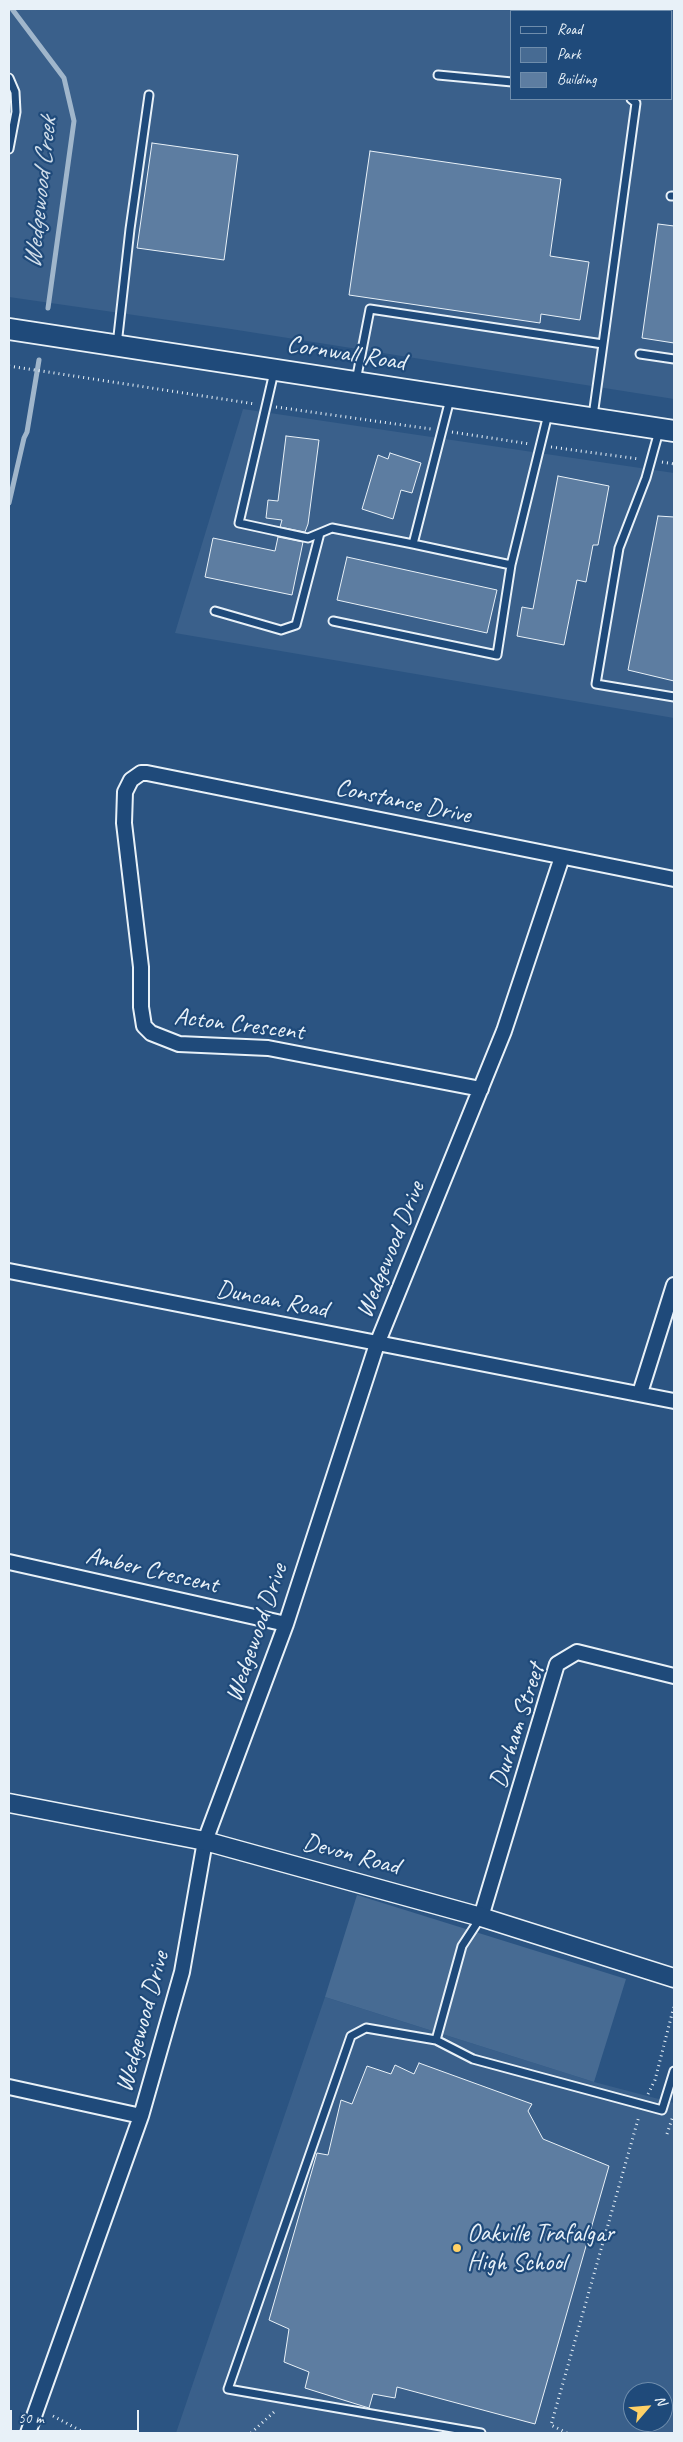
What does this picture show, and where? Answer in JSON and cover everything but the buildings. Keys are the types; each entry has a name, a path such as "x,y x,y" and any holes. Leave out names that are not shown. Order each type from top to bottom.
{"main road":[{"name":"Cornwall Road","path":"9,329 667,430"}],"street":[{"name":"Constance Drive","path":"127,786 131,780 141,773 147,773 674,879"},
{"name":"Acton Crescent","path":"127,786 123,804 141,967 141,1007 144,1026 151,1033 179,1044 268,1048 481,1090"},
{"name":"Wedgewood Drive","path":"28,2433 141,2116 182,1972 206,1841 286,1624 377,1344 504,1031 562,857"},
{"name":"Duncan Road","path":"9,1270 674,1401"},
{"path":"640,1393 674,1285"},
{"name":"Amber Crescent","path":"9,1562 286,1624"},
{"name":"Durham Street","path":"481,1917 557,1664 577,1652 674,1676"},
{"name":"Devon Road","path":"9,1803 206,1841 481,1917 674,1978"},
{"path":"9,2086 141,2116"}],"lane":[{"path":"438,75 510,82"},
{"path":"9,78 15,92 16,112 9,149"},
{"path":"117,345 130,229 149,95"},
{"path":"592,418 636,103 632,100"},
{"path":"356,382 370,310 603,344"},
{"path":"640,354 674,359"},
{"path":"275,369 239,523 308,538 332,528 511,565"},
{"path":"413,544 451,396"},
{"path":"333,621 497,654 511,565 549,411"},
{"path":"667,430 651,461 619,548 596,684 674,697"},
{"path":"215,612 281,630 296,625 320,533"},
{"path":"436,2040 462,1946 481,1917"},
{"path":"481,2433 228,2389 351,2036 366,2028 436,2040 473,2059 662,2110 674,2071"}],"path":[{"path":"9,366 266,406 674,464"},
{"path":"567,2433 551,2425 642,2106 655,2080 674,2006"},
{"path":"667,2134 674,2112"},
{"path":"251,2433 274,2412"},
{"path":"53,2416 86,2433"}],"shaded area":[{"path":"9,9 674,9 674,399 231,329 9,297"},
{"path":"243,409 674,473 674,718 175,633"},
{"name":"Oakville Trafalgar High School","path":"325,1997 594,2082 674,2103 674,2433 176,2433"}],"green space":[{"path":"357,1895 626,1979 594,2082 325,1997"}],"waterway":[{"name":"Wedgewood Creek","path":"12,9 64,78 74,121 48,308"},
{"name":"Wedgewood Creek","path":"9,503 27,432 39,360"}],"place":[{"name":"Oakville Trafalgar High School","path":"457,2248"}]}
